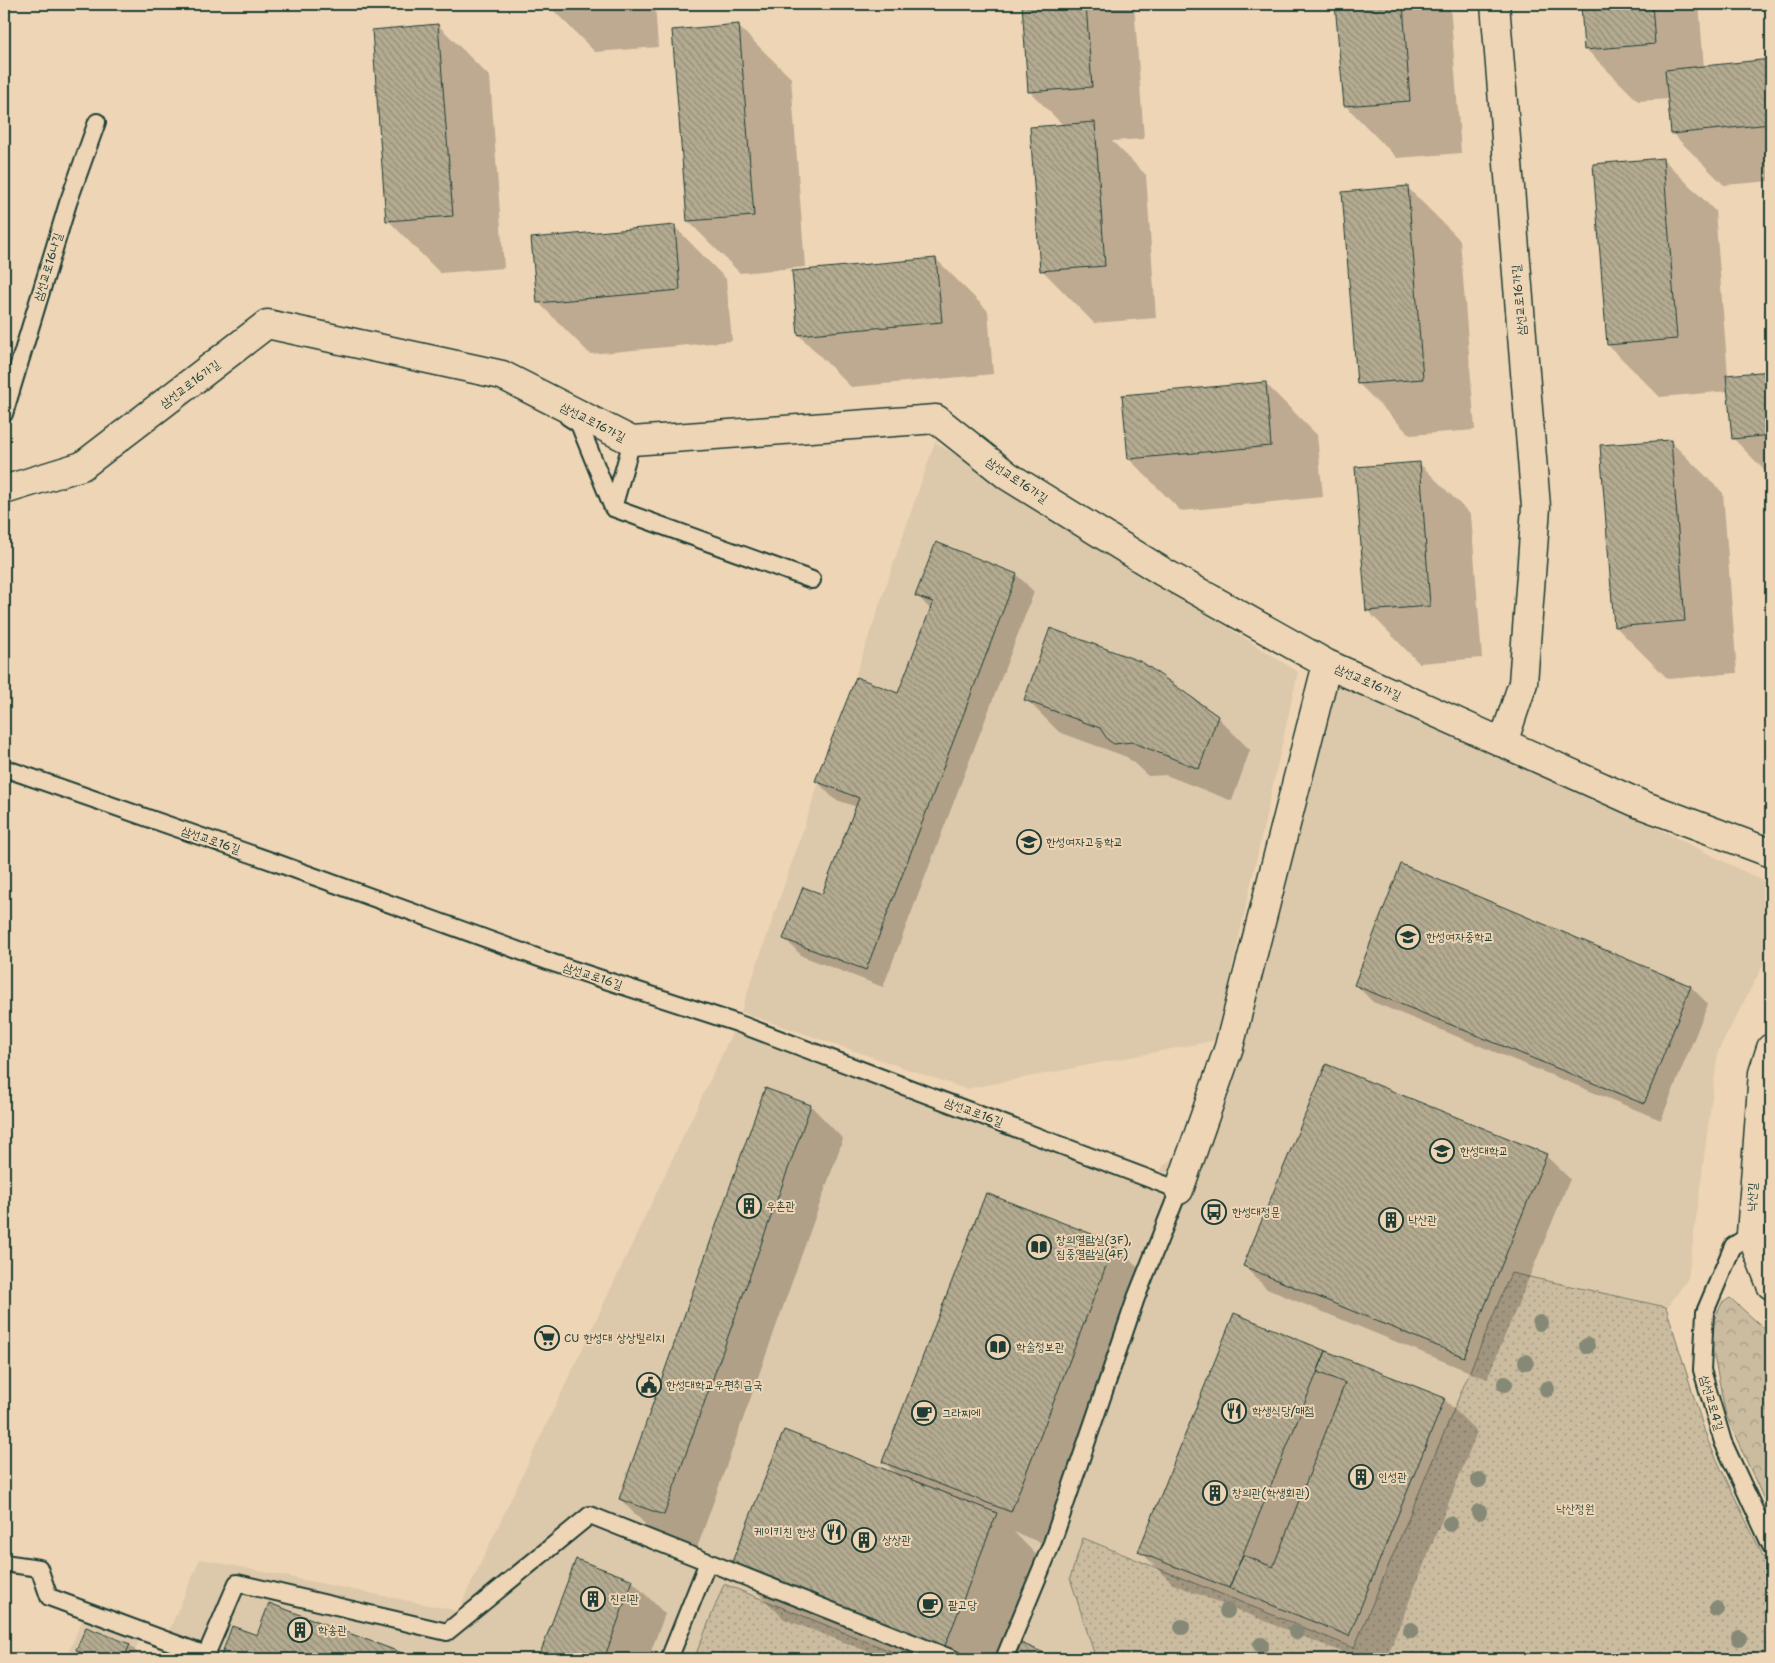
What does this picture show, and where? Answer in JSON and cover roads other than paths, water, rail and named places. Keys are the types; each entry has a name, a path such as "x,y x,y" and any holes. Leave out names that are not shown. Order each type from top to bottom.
{"street":[{"name":"삼선교로16가길","path":"1495,4 1536,507 1523,683 1503,742"},
{"name":"삼선교로16가길","path":"4,490 82,466 267,324 502,375 632,442 936,419 1024,486 1163,572 1327,664 1640,804 1771,853"},
{"path":"1179,1190 1230,1047 1327,664"},
{"name":"낙산길","path":"1771,1048 1763,1073 1751,1234 1771,1285"}],"lane":[{"name":"삼선교로16나길","path":"4,414 68,204 96,122"},
{"name":"삼선교로16가길","path":"502,375 579,424 613,508"},
{"path":"632,442 613,508 812,580"},
{"name":"삼선교로16길","path":"4,768 553,963 737,1023 1179,1190"},
{"path":"1004,1659 1052,1543 1136,1298 1179,1190"},
{"name":"삼선교로4길","path":"1751,1234 1733,1246 1705,1312 1702,1370 1723,1442 1771,1546"},
{"path":"4,1564 38,1568 49,1597 206,1655 237,1583 275,1590 447,1632 590,1516 953,1659"},
{"path":"669,1659 708,1562"}],"place":[{"name":"한성여자고등학교","path":"1029,842"},
{"name":"한성여자중학교","path":"1408,937"},
{"name":"한성대학교","path":"1442,1151"},
{"name":"우촌관","path":"749,1206"},
{"name":"한성대정문","path":"1214,1212"},
{"name":"낙산관","path":"1391,1220"},
{"name":"창의열람실(3F), 집중열람실(4F)","path":"1039,1247"},
{"name":"CU 한성대 상상빌리지","path":"547,1338"},
{"name":"학술정보관","path":"998,1347"},
{"name":"한성대학교우편취급국","path":"649,1385"},
{"name":"학생식당/매점","path":"1234,1411"},
{"name":"그라찌에","path":"924,1413"},
{"name":"인성관","path":"1361,1477"},
{"name":"창의관(학생회관)","path":"1215,1493"},
{"name":"케이키친 한상","path":"834,1532"},
{"name":"상상관","path":"864,1540"},
{"name":"진리관","path":"593,1599"},
{"name":"팥고당","path":"930,1605"},
{"name":"학송관","path":"300,1630"}],"park label":[{"name":"낙산정원","path":"1575,1509"}]}
